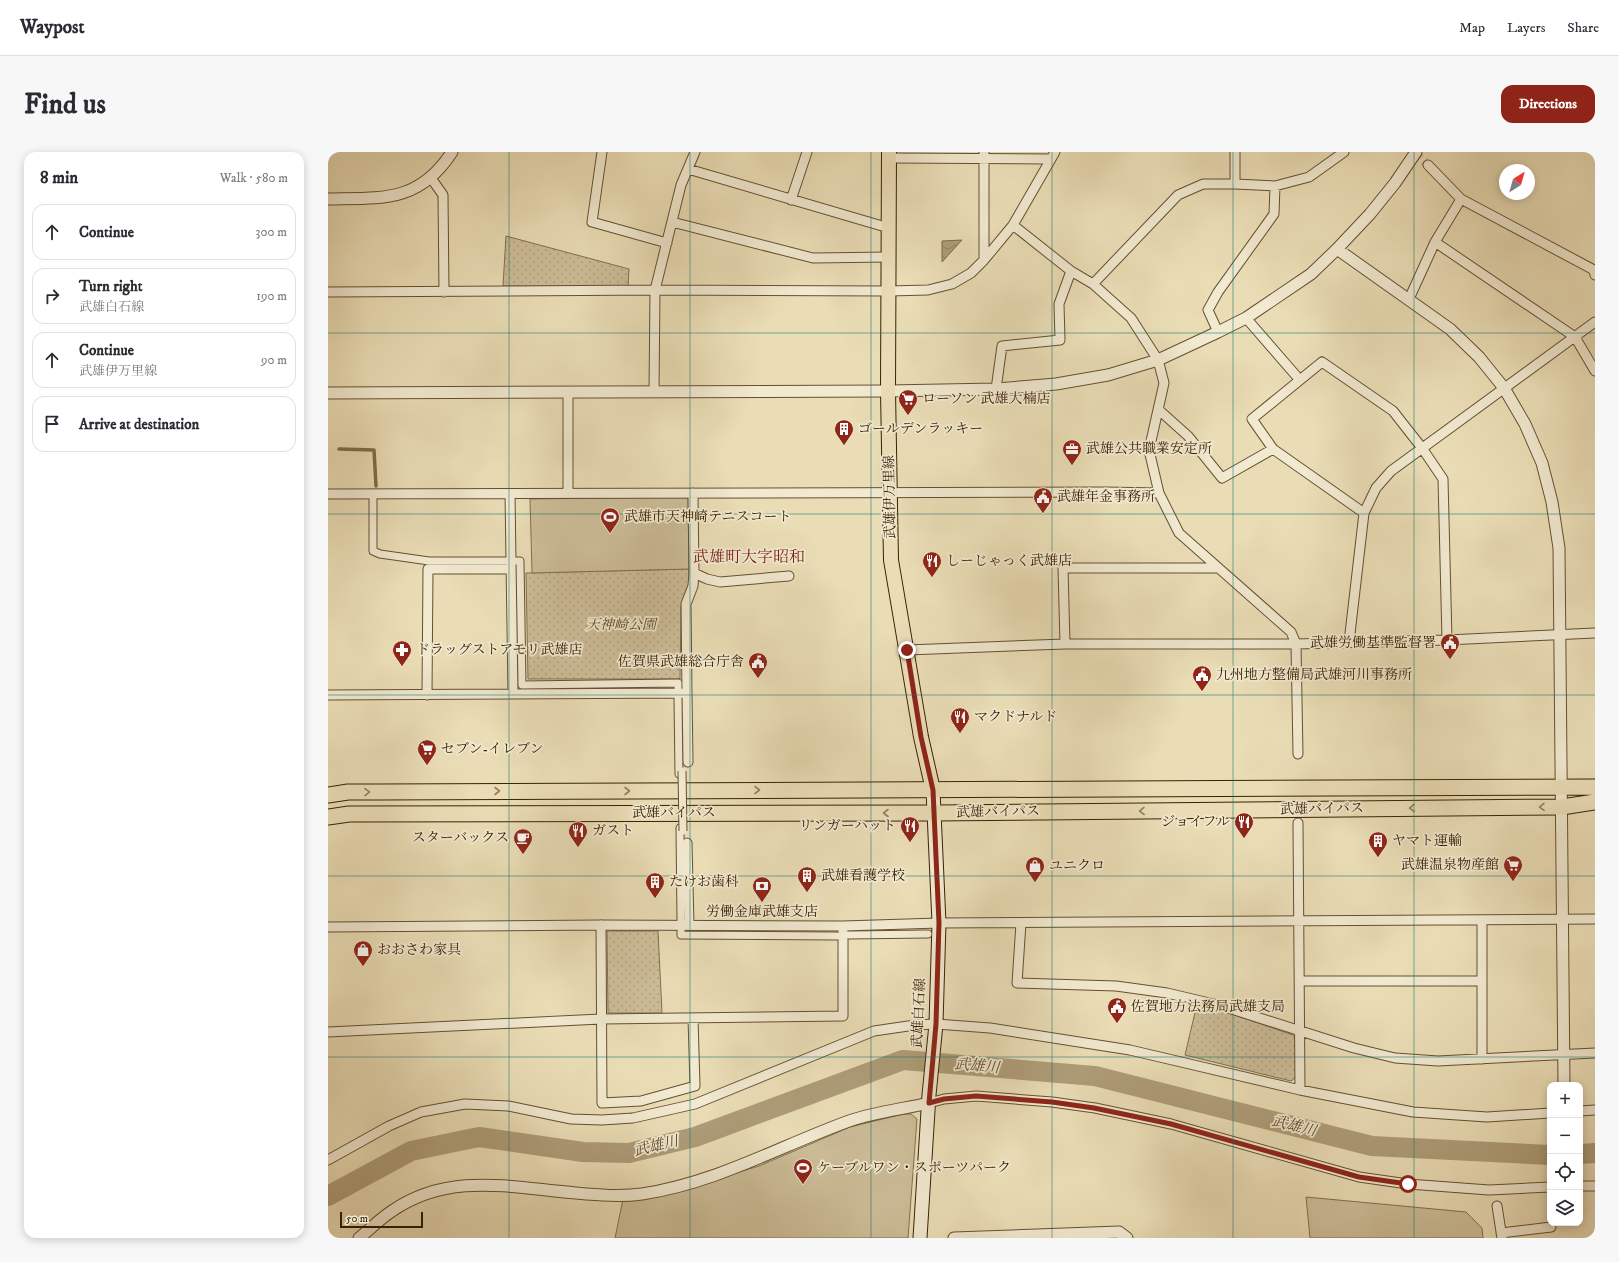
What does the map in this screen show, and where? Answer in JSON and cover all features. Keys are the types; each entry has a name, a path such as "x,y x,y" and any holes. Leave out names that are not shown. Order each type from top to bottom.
{"highway":[{"name":"武雄バイパス","path":"328,795 348,792 1595,787"},
{"name":"武雄バイパス","path":"328,817 349,814 934,813 1562,806 1595,802"}],"main road":[{"name":"武雄伊万里線","path":"889,155 888,391 891,560 921,737 933,790"},
{"name":"武雄白石線","path":"920,1238 929,1099 936,1025 939,923 933,790"}],"street":[{"path":"328,199 387,197 408,192 431,178 441,168 452,152"},
{"path":"602,152 592,222 667,243"},
{"path":"654,392 655,290 681,184 696,152"},
{"path":"791,200 807,152"},
{"path":"1235,152 1235,184"},
{"path":"1093,284 1178,195 1202,184 1275,186 1309,177 1344,152"},
{"path":"328,392 888,391 996,389 1056,384 1108,375 1158,360 1218,332 1246,318 1311,274 1337,250 1395,183 1416,152"},
{"path":"328,292 655,290 889,292 928,290 952,284 971,274 984,260 1013,225 1052,156 889,155"},
{"path":"984,155 984,260"},
{"path":"1428,165 1461,199 1594,270 1595,275"},
{"path":"688,169 889,228"},
{"path":"431,178 443,195 444,292"},
{"path":"1218,332 1208,310 1218,292 1274,214 1275,186"},
{"path":"1409,300 1435,242 1461,199"},
{"path":"672,222 813,258 889,257"},
{"path":"1013,225 1071,271 1093,284 1130,318 1158,360 1164,383 1149,450 1158,493 1179,533 1216,568 1291,632 1296,644 1298,754"},
{"path":"1435,242 1575,337 1595,371"},
{"path":"1337,250 1450,330 1479,357 1504,388 1526,424 1542,463 1552,502 1559,548 1564,1082"},
{"path":"996,389 1002,346 1060,340 1059,304 1071,271"},
{"path":"1246,318 1299,379"},
{"path":"1349,642 1364,512 1376,488 1391,471 1595,322"},
{"path":"1364,512 1273,448 1252,419 1299,379 1322,362 1393,410 1443,479 1447,640"},
{"path":"568,392 568,493"},
{"path":"1159,410 1188,436 1222,478 1273,448"},
{"path":"688,762 686,604 693,586 694,573 693,493"},
{"path":"328,494 1158,493"},
{"path":"510,494 513,694"},
{"path":"373,499 373,551 380,554 429,561 511,563"},
{"path":"427,695 428,569 511,563 520,561 522,685 678,683 678,688"},
{"path":"1065,644 1063,568 1216,568"},
{"path":"694,573 707,579 720,582 789,576"},
{"path":"907,650 1065,644 1296,644 1447,640 1595,633"},
{"path":"328,695 687,692"},
{"path":"678,698 685,923"},
{"path":"1298,824 1300,1090"},
{"path":"685,923 687,843"},
{"path":"328,927 685,923 843,926 939,923 1299,922 1595,918"},
{"path":"1482,920 1482,1059"},
{"path":"1021,923 1017,983 1116,986 1167,993 1222,1006 1300,1032 1395,1058 1438,1061 1564,1056 1595,1053"},
{"path":"601,925 602,1103 641,1100 695,1086 693,1018"},
{"path":"328,1032 601,1020 843,1016 843,926"},
{"path":"681,930 681,935 837,936"},
{"path":"849,936 928,934"},
{"path":"1300,981 1482,981"},
{"path":"328,1160 389,1126 421,1112 465,1104 508,1106 571,1119 602,1120 633,1118 695,1104 874,1031 915,1025 990,1028 1130,1050 1300,1090 1413,1112 1487,1117 1547,1113"},
{"path":"359,1238 392,1211 429,1193 448,1188 467,1185 495,1184 584,1194 618,1196 642,1194 721,1174 850,1121 929,1099 976,1096 1094,1108 1171,1124 1359,1177 1408,1184 1489,1190 1547,1187"},
{"path":"1583,1111 1595,1110"},
{"path":"1583,1186 1595,1186"},
{"path":"1497,1206 1501,1236 1551,1227"},
{"path":"954,1238 1119,1232 1127,1238"}],"green space":[{"path":"506,236 629,269 628,287 503,286"},
{"name":"武雄市天神崎テニスコート","path":"688,497 689,569 532,573 530,499"},
{"name":"天神崎公園","path":"689,569 689,582 681,606 680,679 528,679 526,573"},
{"path":"607,931 658,931 662,1013 608,1013"},
{"path":"1197,1004 1226,1012 1296,1036 1296,1077 1291,1081 1185,1055"},
{"name":"ケーブルワン・スポーツパーク","path":"903,1114 911,1114 917,1119 908,1238 615,1238 623,1199 732,1174 759,1166 850,1127"},
{"path":"1306,1197 1466,1212 1482,1228 1483,1238 1310,1238"}],"water":[{"path":"962,240 942,262 942,241"}],"waterway":[{"path":"339,449 374,450 376,486"},
{"name":"武雄川","path":"328,1196 411,1151 479,1137 583,1152 629,1153 695,1137 903,1060 1095,1076 1372,1146 1547,1155"},
{"name":"武雄川","path":"1583,1154 1595,1153"}],"tunnel":[{"path":"1414,152 1428,165"}],"place":[{"name":"ローソン 武雄大楠店","path":"908,416"},
{"name":"ゴールデンラッキー","path":"844,446"},
{"name":"武雄公共職業安定所","path":"1072,466"},
{"name":"武雄年金事務所","path":"1043,514"},
{"name":"武雄市天神崎テニスコート","path":"610,534"},
{"name":"しーじゃっく武雄店","path":"932,578"},
{"name":"武雄労働基準監督署","path":"1450,660"},
{"name":"ドラッグストアモリ武雄店","path":"402,667"},
{"name":"佐賀県武雄総合庁舎","path":"758,679"},
{"name":"九州地方整備局武雄河川事務所","path":"1202,692"},
{"name":"マクドナルド","path":"960,734"},
{"name":"セブン-イレブン","path":"427,766"},
{"name":"ジョイフル","path":"1244,839"},
{"name":"リンガーハット","path":"910,843"},
{"name":"ガスト","path":"578,848"},
{"name":"スターバックス","path":"523,855"},
{"name":"ヤマト運輸","path":"1378,858"},
{"name":"武雄温泉物産館","path":"1513,882"},
{"name":"ユニクロ","path":"1035,883"},
{"name":"武雄看護学校","path":"807,893"},
{"name":"たけお歯科","path":"655,899"},
{"name":"労働金庫武雄支店","path":"762,903"},
{"name":"おおさわ家具","path":"363,967"},
{"name":"佐賀地方法務局武雄支局","path":"1117,1024"},
{"name":"ケーブルワン・スポーツパーク","path":"803,1185"}],"district":[{"name":"武雄町大字昭和","path":"749,557"}],"route":[{"path":"907,650 921,737 933,790 939,923 936,1024 929,1103 944,1099 976,1096 1052,1102 1094,1108 1171,1124 1359,1177 1408,1184"}]}
